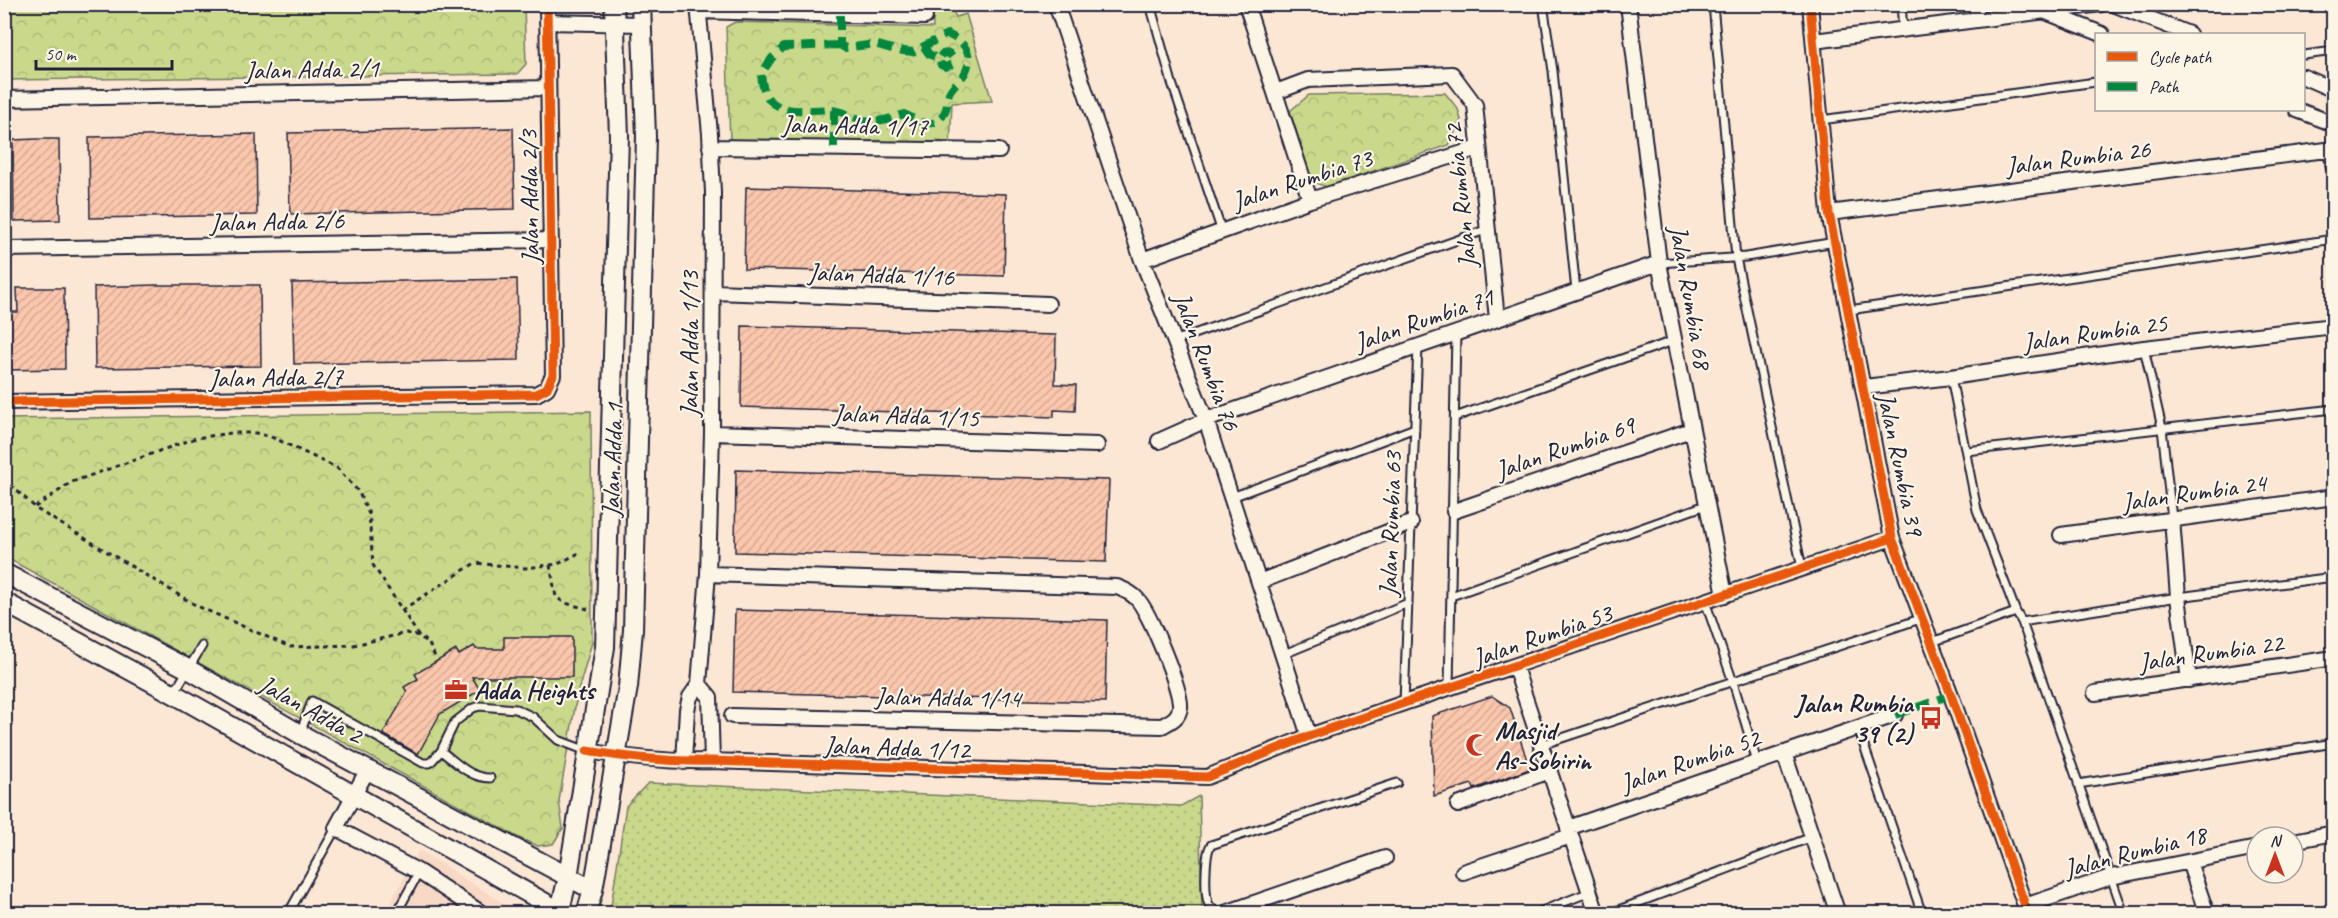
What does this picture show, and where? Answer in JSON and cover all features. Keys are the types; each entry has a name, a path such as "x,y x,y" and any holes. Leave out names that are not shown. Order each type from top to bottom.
{"street":[{"name":"Jalan Adda 2/3","path":"547,4 553,375 547,388"},
{"name":"Jalan Adda 1","path":"561,913 604,647 606,614 619,136 614,4"},
{"name":"Jalan Adda 1","path":"586,914 593,890 628,687 633,630 646,136 641,4"},
{"name":"Jalan Rumbia 76","path":"1056,4 1142,260 1206,420 1310,736"},
{"path":"1246,4 1310,200"},
{"name":"Jalan Rumbia 39","path":"1810,4 1828,213 1893,537 2026,910"},
{"path":"1976,4 1977,20"},
{"path":"1814,41 1977,20 2017,10 2044,12 2101,4"},
{"path":"2113,4 2186,33"},
{"name":"Jalan Rumbia 68","path":"1628,5 1659,263 1725,595"},
{"path":"698,8 925,17"},
{"name":"Jalan Adda 1/13","path":"698,8 713,192 712,433 708,574 699,684"},
{"path":"2044,12 2099,33"},
{"path":"547,22 642,24"},
{"name":"Jalan Rumbia 72","path":"1276,92 1308,80 1452,74 1475,105 1497,319"},
{"path":"2305,77 2334,90"},
{"name":"Jalan Adda 2/1","path":"4,99 549,88"},
{"path":"2300,111 2334,124"},
{"name":"Jalan Adda 1/17","path":"710,147 999,152"},
{"name":"Jalan Rumbia 73","path":"1142,260 1310,200 1479,148"},
{"path":"2332,149 2334,168"},
{"name":"Jalan Rumbia 26","path":"1828,213 2332,149"},
{"name":"Jalan Adda 2/6","path":"4,249 551,240"},
{"name":"Jalan Rumbia 71","path":"1160,441 1206,420 1659,263"},
{"name":"Jalan Adda 1/16","path":"713,292 1048,304"},
{"name":"Jalan Rumbia 25","path":"1864,387 1951,377 2144,348 2334,326"},
{"name":"Jalan Adda 2/7","path":"4,402 536,394 547,388"},
{"name":"Jalan Rumbia 69","path":"1454,511 1691,430"},
{"name":"Jalan Adda 1/15","path":"712,433 1097,445"},
{"name":"Jalan Rumbia 24","path":"2061,535 2334,497"},
{"path":"2172,519 2188,680"},
{"path":"1259,582 1411,523"},
{"name":"Jalan Rumbia 53","path":"1207,777 1310,736 1404,703 1893,537"},
{"name":"Jalan Adda 2","path":"4,573 188,669 300,734 593,890"},
{"name":"Jalan Adda 1/14","path":"708,574 1117,587 1128,591 1138,599 1146,612 1178,688 1180,709 1175,719 1162,726 732,716"},
{"path":"4,602 174,694 561,913"},
{"name":"Jalan Rumbia 22","path":"2095,693 2334,658"},
{"path":"1515,667 1597,914"},
{"path":"684,762 687,710 690,696 699,684 710,697 712,761"},
{"name":"Jalan Rumbia 52","path":"1463,872 1757,762 1895,715"},
{"name":"Jalan Adda 1/12","path":"587,751 615,756 684,762 712,761 1207,777"},
{"path":"1784,753 1838,914"},
{"path":"368,769 336,828 419,872 483,914"},
{"path":"1458,805 1550,771"},
{"path":"2305,839 2334,833"},
{"name":"Jalan Rumbia 18","path":"2026,910 2111,878 2245,850"},
{"path":"1221,914 1385,858"},
{"path":"2188,862 2207,914"}],"lane":[{"path":"1150,4 1172,83 1222,232"},
{"path":"1543,4 1553,71 1576,291"},
{"path":"1628,5 1633,4"},
{"path":"1713,4 1736,258 1802,568"},
{"path":"1901,4 1903,30"},
{"path":"2305,55 2334,51"},
{"path":"1821,120 2095,82"},
{"path":"1173,341 1488,230"},
{"path":"1849,310 2334,239"},
{"path":"1659,263 1736,258 1835,242"},
{"path":"1449,689 1454,511 1455,333"},
{"path":"1455,417 1673,341"},
{"name":"Jalan Rumbia 63","path":"1404,703 1418,346"},
{"path":"2144,348 2162,428 2172,519"},
{"path":"1951,377 1977,510 2016,612 2022,622 2124,914"},
{"path":"1966,451 2334,410"},
{"path":"1232,496 1415,428"},
{"path":"1451,596 1706,505"},
{"path":"2022,622 2178,597 2334,577"},
{"path":"1705,601 1757,762"},
{"path":"1284,654 1408,603"},
{"path":"1932,642 2016,612"},
{"path":"1541,745 1923,618"},
{"path":"174,694 202,646"},
{"path":"300,734 312,701 423,763 430,763 441,751 454,722 473,708 480,706 516,709 533,717 558,740 587,751"},
{"path":"1858,728 1922,914"},
{"path":"2078,784 2334,743"},
{"path":"441,751 470,773 478,777 490,777"},
{"path":"1221,914 1212,909 1208,901 1207,855 1211,845 1397,783"},
{"path":"288,914 336,828"},
{"path":"1608,914 1812,837"},
{"path":"396,914 419,872"},
{"path":"1534,914 1590,892"}],"path":[{"path":"35,507 72,482 196,438 231,433 256,433 274,438 337,468 358,491 369,514 373,565 419,636 429,644 437,661"},
{"path":"4,479 35,507 197,606 290,646 354,645 406,633 419,636"},
{"path":"402,610 475,563 525,568 558,564 581,552"},
{"path":"550,565 556,597 565,603 606,614"}],"shaded area":[{"path":"419,850 514,910 514,913 385,914"}],"green space":[{"path":"4,5 524,5 526,64 517,74 5,80"},
{"path":"932,5 950,5 956,17 966,14 992,101 952,103 950,147 730,142 726,27 735,22 933,28"},
{"path":"1445,93 1458,109 1461,120 1449,145 1327,187 1312,182 1290,111 1309,95"},
{"path":"591,411 592,642 577,695 559,801 563,828 553,844 538,846 521,839 5,557 4,419"},
{"path":"648,783 1181,806 1199,796 1202,913 610,913 626,806"}],"building":[{"path":"513,128 515,209 290,214 288,133"},
{"path":"256,134 257,215 90,218 89,137"},
{"path":"59,139 60,220 14,221 13,140"},
{"path":"746,187 1006,194 1004,276 744,269"},
{"path":"517,279 519,360 294,364 292,283"},
{"path":"260,285 261,366 95,368 94,287"},
{"path":"17,288 64,288 65,369 4,370 4,312 18,312"},
{"path":"742,326 1056,335 1055,384 1076,385 1075,411 1054,410 1054,417 741,407"},
{"path":"736,470 1109,480 1106,562 735,552"},
{"path":"735,610 1107,620 1105,702 733,692"},
{"path":"504,637 572,637 572,677 472,677 480,690 440,714 418,754 383,734 407,692 404,687 418,679 415,674 456,650 459,655 474,646 476,649 504,649"},
{"name":"Masjid As-Sobirin","path":"1492,696 1510,708 1530,769 1474,789 1472,784 1434,796 1432,716"}],"marked path":[{"path":"840,15 840,45 845,48 875,44 913,52 947,34 963,44 969,60 962,78 949,93 946,109 938,121 933,123 922,122 904,114 872,121 861,120 832,110 787,109 773,103 767,97 761,74 772,58 784,47 840,45"},
{"path":"924,47 929,54 939,59 941,65 946,67 952,64 953,58 949,53 942,54 939,59"},
{"path":"834,110 834,149"},
{"path":"1895,715 1951,695"}],"cycle path":[{"path":"4,402 536,394 547,388 553,375 547,4"},
{"path":"1810,4 1829,213 1892,538 1951,695 2028,914"},
{"path":"587,751 633,758 680,761 1207,777 1309,736 1892,538"}],"place":[{"name":"Adda Heights","path":"456,690"},
{"name":"Jalan Rumbia 39 (2)","path":"1931,718"},
{"name":"Masjid As-Sobirin","path":"1477,745"}]}
